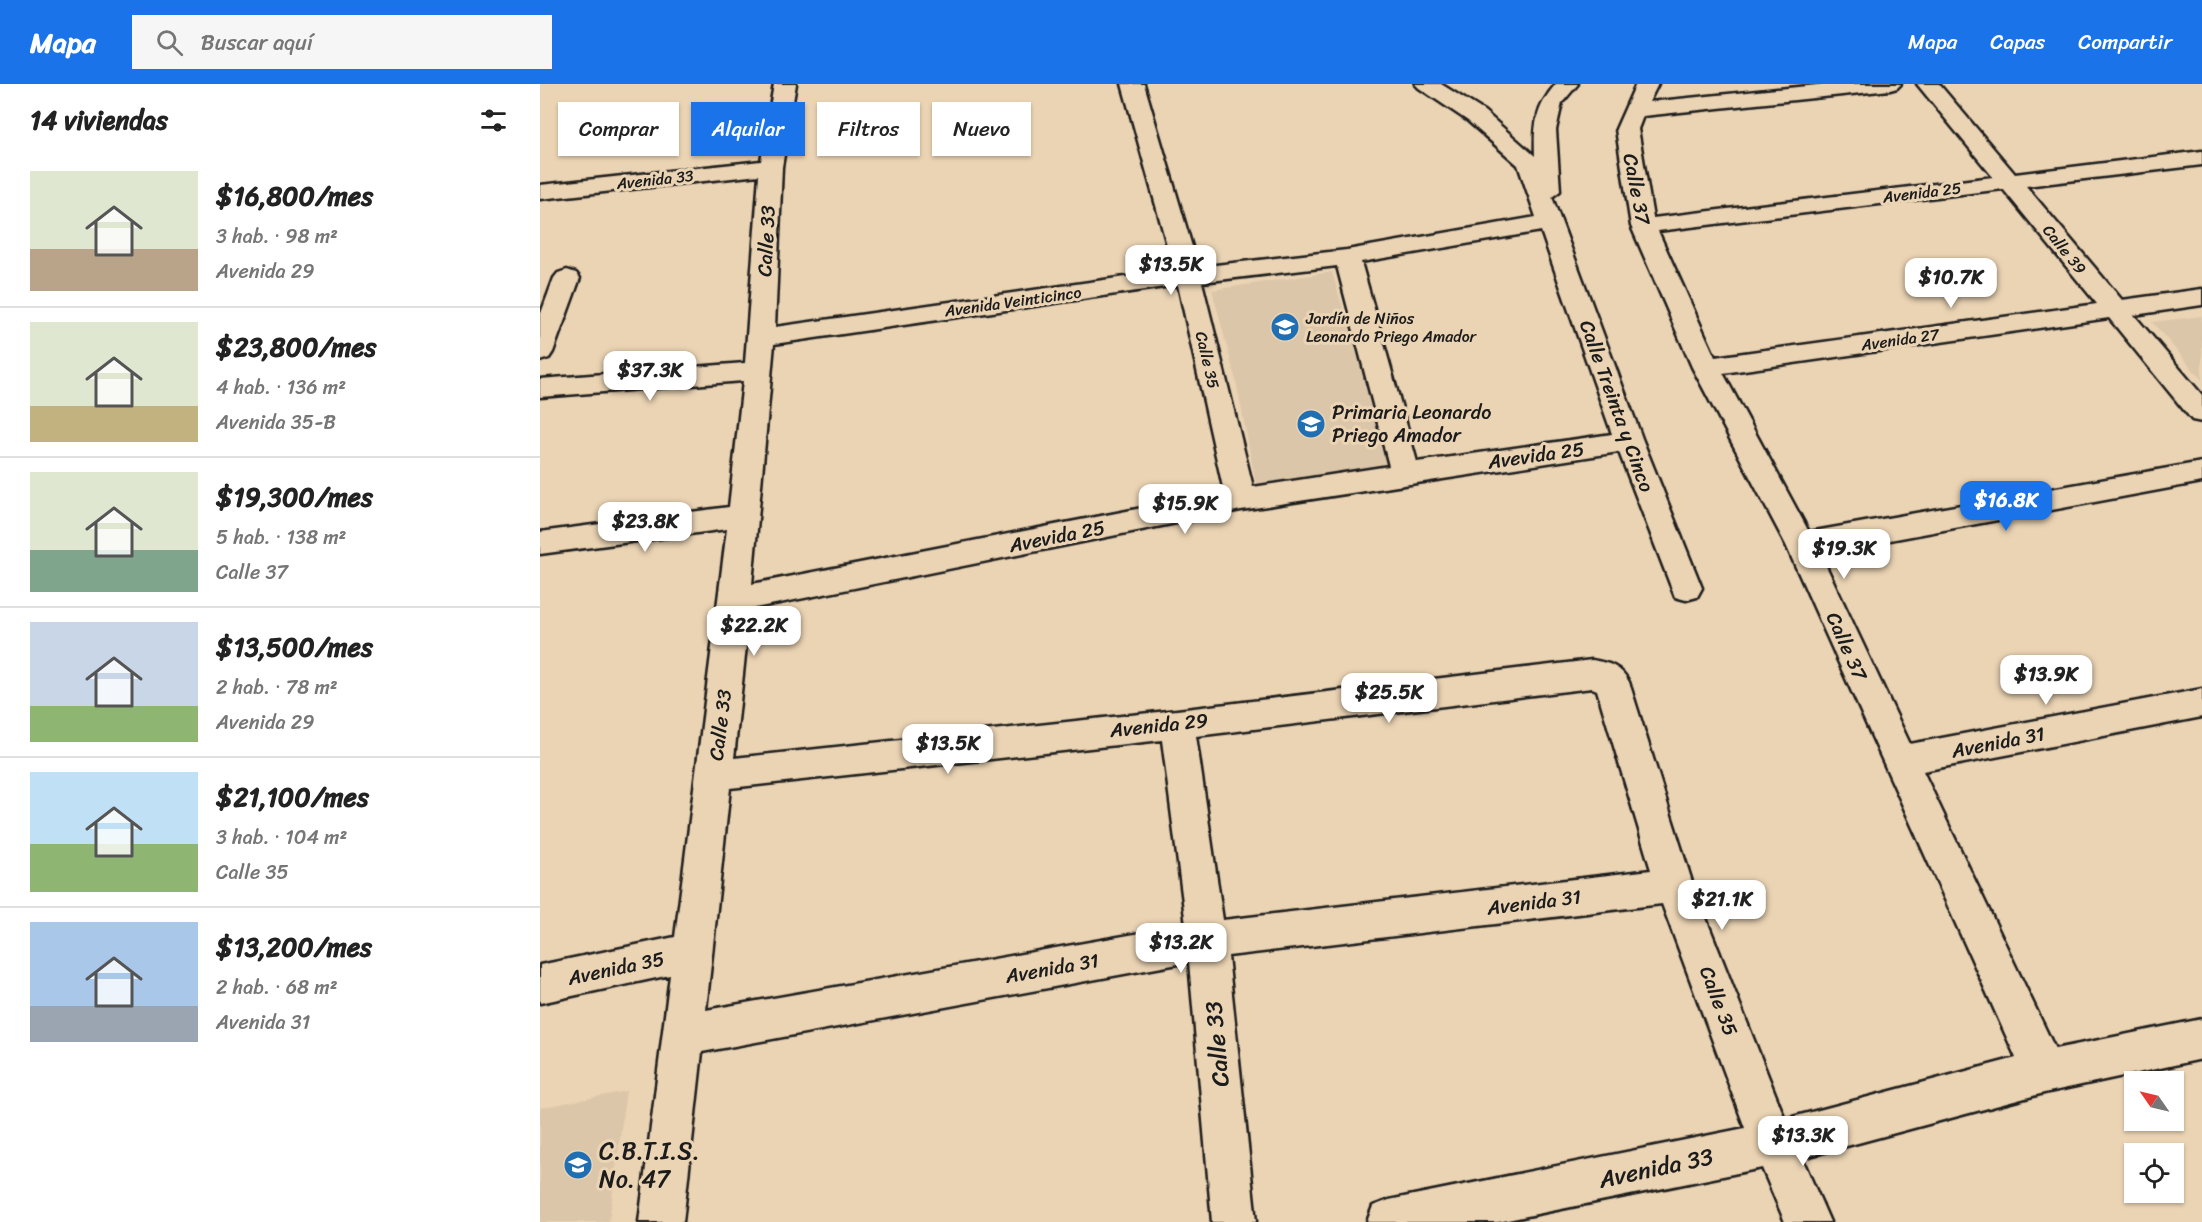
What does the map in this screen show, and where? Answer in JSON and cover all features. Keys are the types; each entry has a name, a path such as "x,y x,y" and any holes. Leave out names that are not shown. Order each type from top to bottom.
{"street":[{"name":"Calle 33","path":"661,1222 735,600 761,337 771,167 784,84"},
{"name":"Calle 35","path":"1133,84 1188,276 1241,499"},
{"name":"Calle Treinta y Cinco","path":"1426,84 1476,116 1528,162 1629,441 1686,588"},
{"path":"1550,222 1545,130 1552,102 1567,84"},
{"path":"1640,97 1890,84"},
{"name":"Calle 39","path":"1928,84 2202,413"},
{"name":"Calle 37","path":"1640,97 1628,129 1642,226 1706,367 1801,545 2044,1072"},
{"name":"Avenida 25","path":"1642,226 2202,158"},
{"name":"Avenida 33","path":"540,192 771,167"},
{"name":"Avenida Veinticinco","path":"761,337 1188,276 1347,256 1550,222"},
{"path":"1347,256 1406,474"},
{"path":"540,352 567,279"},
{"name":"Avenida 27","path":"1706,367 2202,297"},
{"path":"540,388 757,370"},
{"name":"Avevida 25","path":"735,600 1241,499 1629,441"},
{"path":"1801,545 2202,472"},
{"path":"540,543 743,516"},
{"name":"Avenida 29","path":"714,774 1177,724 1592,674 1604,676"},
{"name":"Calle 35","path":"1604,676 1612,682 1674,885 1773,1144 1808,1222"},
{"name":"Avenida 31","path":"1899,761 2202,703"},
{"name":"Calle 33","path":"1177,724 1207,940 1234,1222"},
{"name":"Avenida 31","path":"683,1035 1207,940 1674,885"},
{"name":"Avenida 35","path":"540,984 692,952"},
{"name":"Avenida 33","path":"1389,1222 1773,1144 2044,1072 2202,1039"}],"shaded area":[{"path":"1332,272 1391,468 1257,489 1236,381 1212,290"},
{"path":"2202,316 2202,380 2152,322"},
{"name":"C.B.T.I.S. No. 47","path":"626,1091 609,1222 540,1222 540,1108"}],"place":[{"name":"Jardín de Niños Leonardo Priego Amador","path":"1285,327"},
{"name":"Primaria Leonardo Priego Amador","path":"1311,424"},
{"name":"C.B.T.I.S. No. 47","path":"578,1165"}]}
